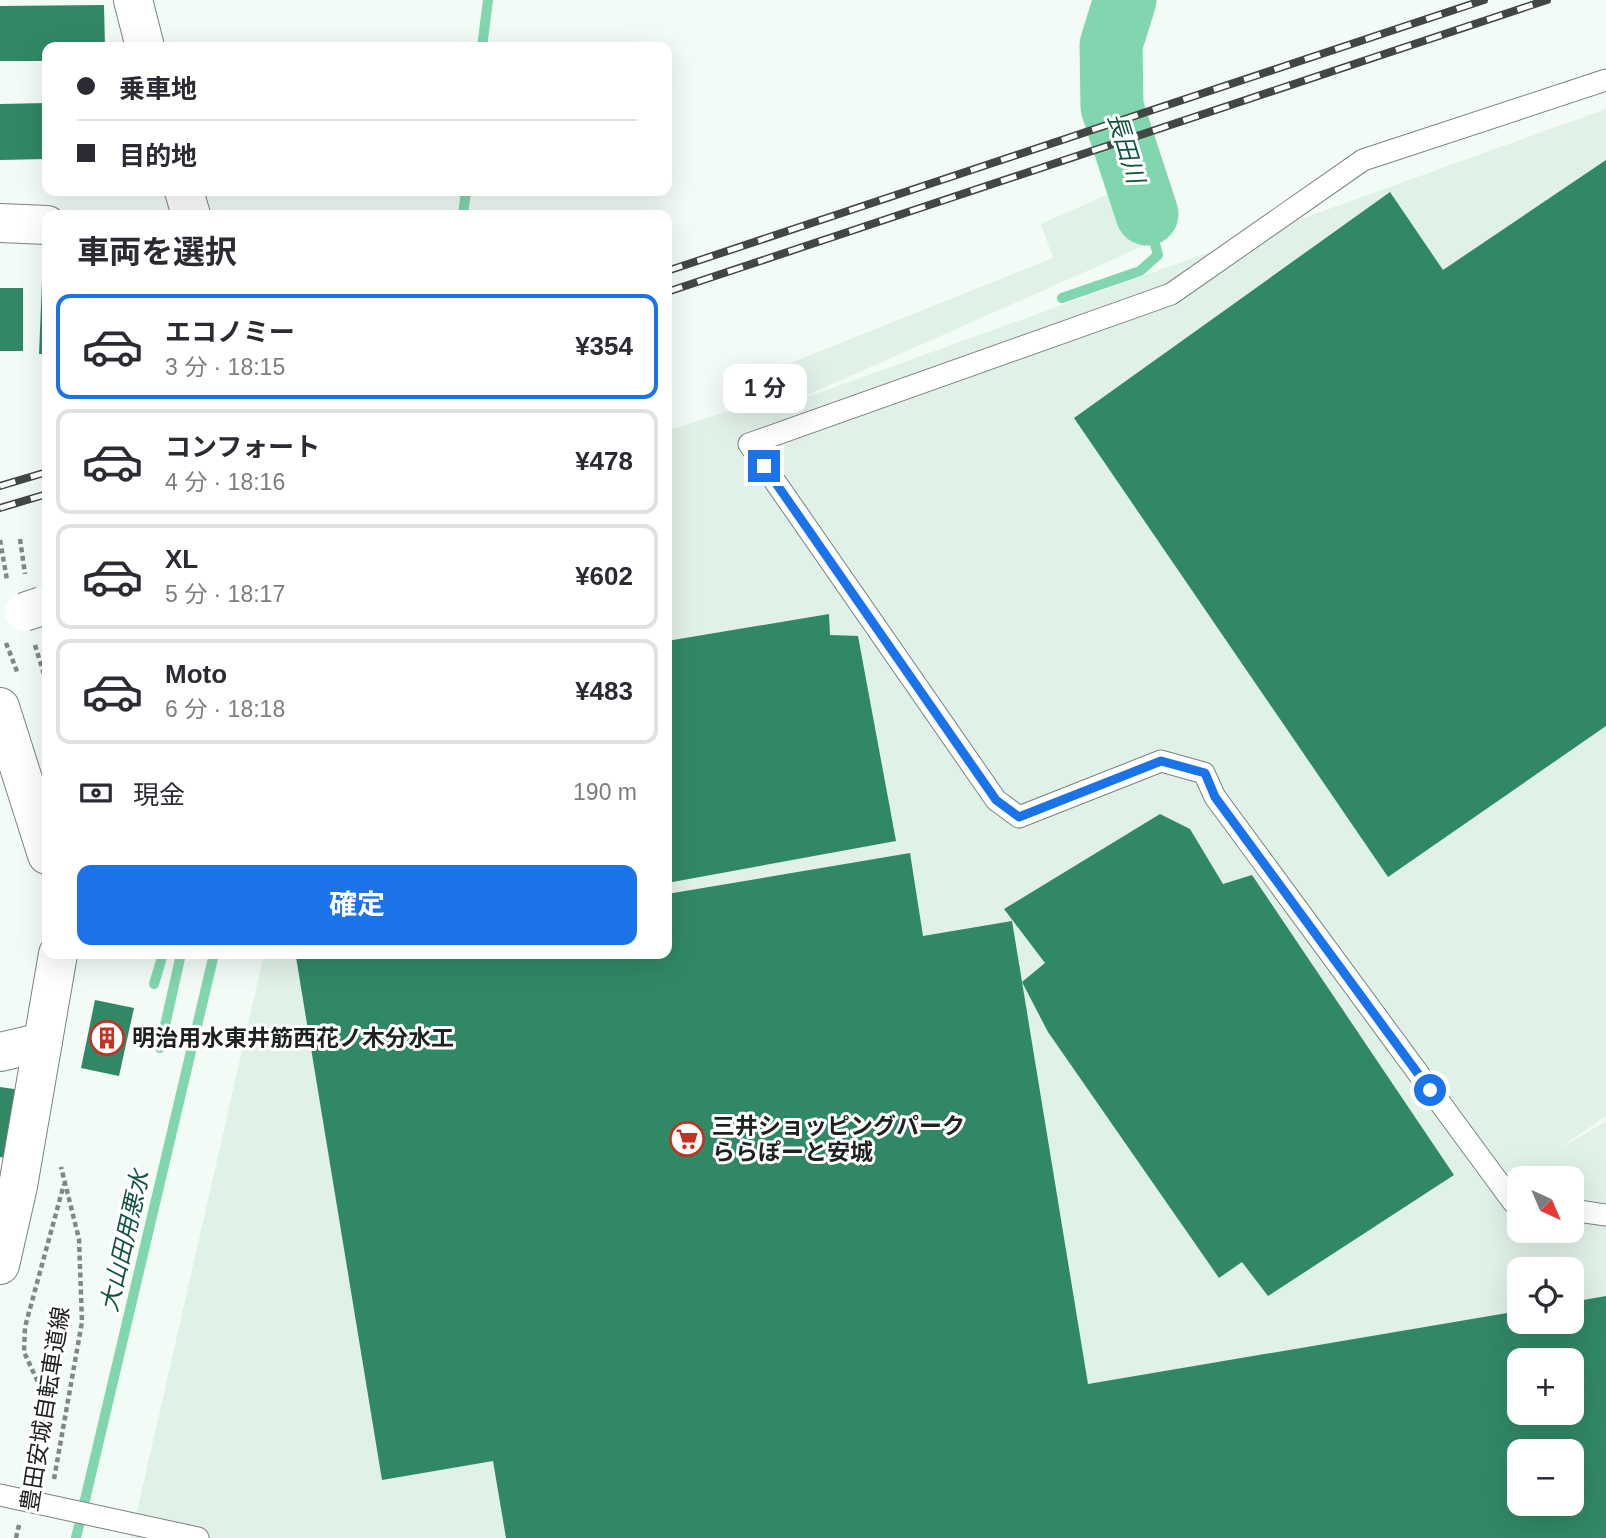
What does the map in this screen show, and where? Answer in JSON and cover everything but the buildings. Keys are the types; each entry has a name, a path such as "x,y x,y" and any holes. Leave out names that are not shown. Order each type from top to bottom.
{"street":[{"path":"133,0 144,42"},
{"path":"0,223 42,225"},
{"path":"0,707 42,832"},
{"path":"0,1265 18,1186 57,959"},
{"path":"0,1052 43,1042"}],"lane":[{"path":"1507,1194 1215,797 1205,773 1161,761 1019,817 996,800 749,444 1171,294 1363,160 1606,80"},
{"path":"1584,1212 1606,1215"},
{"path":"0,1494 198,1538"}],"path":[{"path":"0,540 24,605"},
{"name":"豊田安城自転車道線","path":"58,1507 82,1322 79,1239 64,1182 62,1157"},
{"path":"16,1538 45,1411 43,1393 24,1352 25,1327 64,1182"}],"shaded area":[{"name":"三井ショッピングパーク ららぽーと安城","path":"1606,109 1606,1116 1556,1151 1606,1121 1606,1538 131,1538 263,959 672,959 672,429 756,402 756,377 1053,258 1041,224 1124,187 1143,246 785,405"}],"waterway":[{"path":"483,42 488,0"},
{"name":"長田川","path":"1125,0 1111,45 1112,107 1147,214"},
{"path":"464,210 465,196"},
{"path":"1062,298 1140,271 1158,255 1147,214"},
{"path":"154,984 162,959"},
{"path":"160,1048 180,959"},
{"name":"大山田用悪水","path":"76,1538 213,959"}],"railway":[{"path":"672,269 1484,0"},
{"path":"672,290 1547,0"},
{"path":"0,486 42,473"},
{"path":"0,508 42,495"}],"place":[{"name":"明治用水東井筋西花ノ木分水工","path":"107,1038"},
{"name":"三井ショッピングパーク ららぽーと安城","path":"687,1139"}],"route":[{"path":"764,466 996,800 1019,817 1161,761 1205,773 1215,797 1430,1090"}]}
